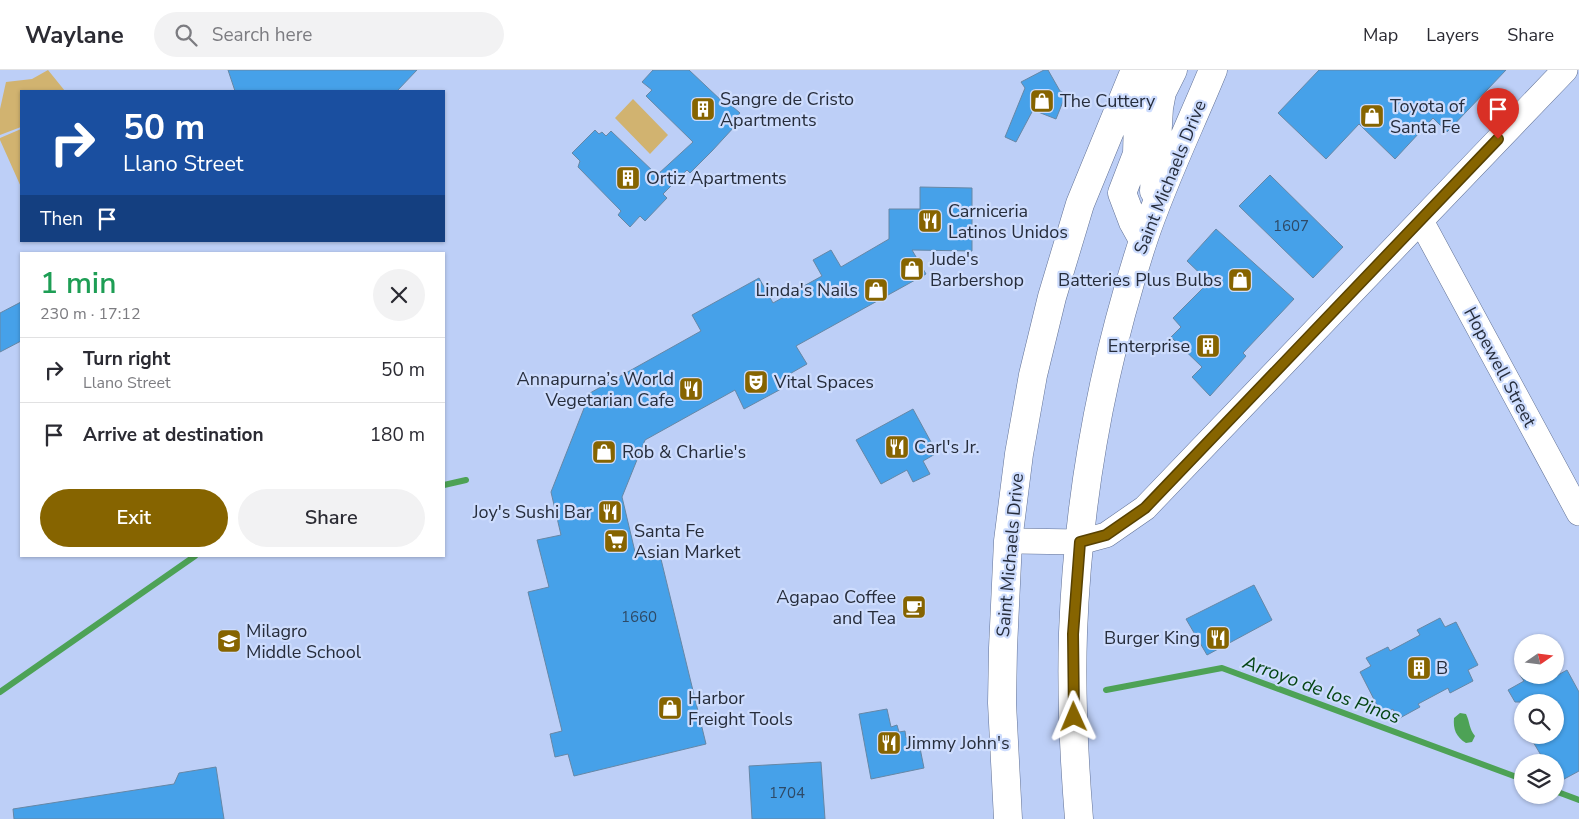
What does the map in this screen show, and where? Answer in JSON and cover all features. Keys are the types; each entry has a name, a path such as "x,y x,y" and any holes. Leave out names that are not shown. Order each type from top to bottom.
{"main road":[{"name":"Saint Michaels Drive","path":"1008,819 1002,703 1003,648 1008,541 1019,454 1031,384 1052,297 1080,204 1135,70"},
{"path":"1144,70 1138,119 1137,154 1122,193 1133,222 1144,240"},
{"path":"1153,212 1159,108 1162,92 1173,70"},
{"name":"Saint Michaels Drive","path":"1079,819 1074,717 1073,634 1080,542 1100,404 1117,329 1153,212 1213,70"}],"street":[{"path":"1008,541 1080,542 1106,535 1145,508 1565,70"},
{"name":"Hopewell Street","path":"1421,221 1579,513"}],"shaded area":[{"path":"48,70 64,90 20,90 20,127 0,135 0,109 6,82 32,79"},
{"path":"633,99 668,135 650,154 615,118"},
{"path":"20,129 20,185 0,140 0,138"},
{"path":"1460,713 1466,714 1475,736 1472,742 1466,743 1456,732 1454,718"}],"building":[{"path":"228,70 417,70 398,90 235,90"},
{"path":"653,70 689,70 724,103 726,101 740,113 731,123 735,126 690,173 687,170 663,194 667,198 645,221 640,216 630,227 618,215 621,211 578,167 580,161 572,153 595,130 599,134 602,132 606,136 611,131 657,175 693,142 646,96 652,90 642,82"},
{"name":"The Cuttery","path":"1044,70 1048,70 1060,91 1066,94 1056,119 1033,110 1016,142 1005,137 1025,88 1021,82"},
{"name":"Toyota of Santa Fe","path":"1319,70 1506,70 1447,132 1433,118 1395,159 1359,124 1326,159 1278,113"},
{"path":"1270,175 1343,247 1313,278 1239,206"},
{"path":"920,187 972,188 972,251 912,250 926,274 796,346 807,364 779,380 783,388 744,409 735,390 645,440 622,497 636,556 659,551 706,744 574,776 568,754 555,757 550,734 562,731 528,592 549,587 537,540 561,535 551,492 590,393 701,331 692,315 759,278 773,303 822,276 813,260 831,250 841,267 889,239 889,209 920,209"},
{"path":"1216,229 1294,299 1243,353 1246,356 1210,396 1192,377 1202,367 1171,337 1181,327 1173,318 1209,282 1187,261"},
{"path":"20,303 20,342 0,352 0,313"},
{"name":"Carl's Jr.","path":"913,409 937,453 923,461 930,474 913,482 907,470 881,484 856,440"},
{"name":"Burger King","path":"1254,585 1272,620 1207,655 1186,619"},
{"name":"B","path":"1440,618 1445,627 1456,622 1478,665 1468,670 1473,681 1450,693 1448,688 1418,704 1420,707 1398,719 1393,709 1382,715 1360,672 1371,666 1366,658 1388,647 1390,651 1420,635 1417,630"},
{"path":"1567,670 1579,692 1579,771 1564,779 1564,754 1540,754 1534,744 1564,744 1564,694 1514,694 1514,700 1508,690 1519,684 1564,684 1564,672"},
{"name":"Jimmy John's","path":"887,709 891,727 897,725 899,732 905,731 906,738 912,737 914,744 919,743 924,768 871,779 859,714"},
{"path":"821,762 825,819 752,819 749,766"},
{"path":"216,767 224,819 14,819 13,809 174,784 179,773"}],"waterway":[{"path":"445,485 466,480"},
{"path":"0,692 194,557"},
{"name":"Arroyo de los Pinos","path":"1106,690 1222,668 1514,776"},
{"name":"Arroyo de los Pinos","path":"1564,794 1579,800"}],"place":[{"name":"The Cuttery","path":"1042,101"},
{"name":"Sangre de Cristo Apartments","path":"703,109"},
{"name":"Toyota of Santa Fe","path":"1372,116"},
{"name":"Ortiz Apartments","path":"628,178"},
{"name":"Carniceria Latinos Unidos","path":"930,221"},
{"name":"Jude's Barbershop","path":"912,269"},
{"name":"Batteries Plus Bulbs","path":"1240,280"},
{"name":"Linda's Nails","path":"876,290"},
{"name":"Enterprise","path":"1208,346"},
{"name":"Vital Spaces","path":"756,382"},
{"name":"Annapurna’s World Vegetarian Cafe","path":"691,389"},
{"name":"Carl's Jr.","path":"897,447"},
{"name":"Rob & Charlie's","path":"604,452"},
{"name":"Joy's Sushi Bar","path":"610,512"},
{"name":"Santa Fe Asian Market","path":"616,541"},
{"name":"Agapao Coffee and Tea","path":"914,607"},
{"name":"Burger King","path":"1218,638"},
{"name":"Milagro Middle School","path":"229,641"},
{"name":"B","path":"1419,668"},
{"name":"Harbor Freight Tools","path":"670,708"},
{"name":"Jimmy John's","path":"889,743"}],"route":[{"path":"1074,717 1073,634 1080,542 1106,535 1145,508 1498,139"}]}
